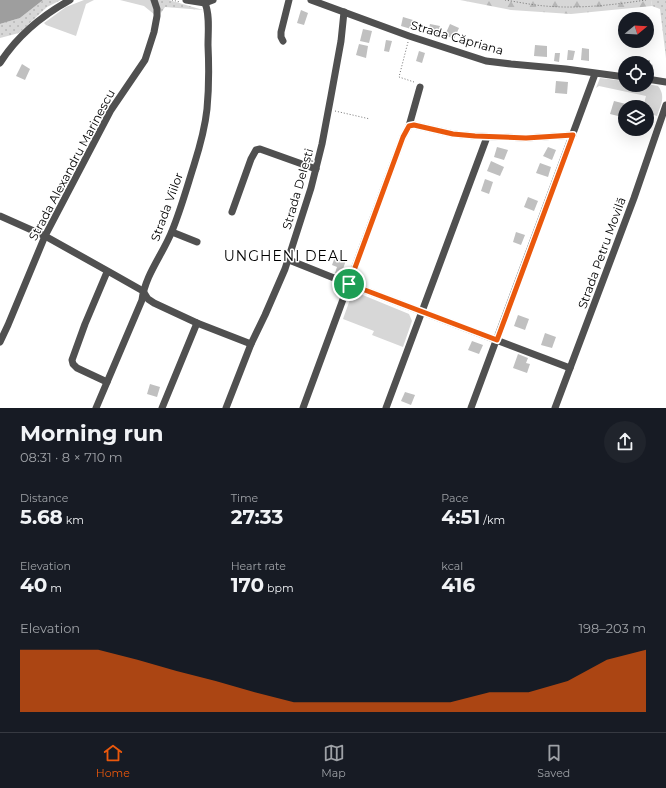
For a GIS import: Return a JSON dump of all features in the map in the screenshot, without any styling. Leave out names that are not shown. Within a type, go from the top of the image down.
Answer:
[{"type":"street","points":[[0,63],[3,50],[47,14],[70,0]]},
{"type":"street","name":"Strada Alexandru Marinescu","points":[[0,342],[45,236],[111,110],[143,63],[150,46],[156,20],[157,9],[154,0]]},
{"type":"street","points":[[186,0],[205,2],[213,0]]},
{"type":"street","points":[[283,41],[281,32],[289,0]]},
{"type":"street","name":"Strada Căpriana","points":[[311,0],[409,36],[486,61],[566,69],[618,76]]},
{"type":"street","name":"Strada Viilor","points":[[96,408],[142,300],[142,292],[172,232],[185,196],[201,140],[207,109],[208,26],[205,2]]},
{"type":"street","name":"Strada Delești","points":[[226,408],[251,344],[274,297],[288,260],[316,169],[329,109],[341,41],[344,12]]},
{"type":"street","points":[[471,408],[595,74]]},
{"type":"street","points":[[654,80],[666,82]]},
{"type":"street","points":[[303,408],[386,180],[403,137],[409,126],[420,87]]},
{"type":"street","name":"Strada Petru Movilă","points":[[555,408],[631,206],[666,105]]},
{"type":"street","points":[[409,126],[414,125],[453,134],[487,137],[532,138],[573,135]]},
{"type":"street","points":[[386,408],[487,137]]},
{"type":"street","points":[[232,212],[251,159],[256,150],[260,149],[316,169]]},
{"type":"street","points":[[0,216],[45,236],[142,292],[154,303],[251,344]]},
{"type":"street","points":[[172,232],[197,242]]},
{"type":"street","points":[[288,260],[570,368]]},
{"type":"street","points":[[106,382],[78,368],[73,364],[72,360],[85,324],[107,272]]},
{"type":"street","points":[[162,408],[197,322]]},
{"type":"path","points":[[505,0],[543,6],[573,8],[605,6],[646,0]]},
{"type":"path","points":[[409,36],[399,76],[418,84],[420,87]]},
{"type":"path","points":[[329,109],[370,119]]},
{"type":"green space","points":[[43,0],[61,0],[47,7],[19,33],[0,38],[0,24],[20,18]]},
{"type":"green space","points":[[84,0],[94,0],[86,4],[76,36],[44,23],[66,7]]},
{"type":"green space","points":[[120,0],[151,0],[155,9],[155,15],[144,6]]},
{"type":"green space","points":[[156,0],[169,0],[203,10],[165,7],[161,13]]},
{"type":"green space","points":[[460,0],[651,0],[652,6],[571,14],[511,10]]},
{"type":"green space","points":[[651,0],[666,0],[666,58],[660,9],[652,6]]},
{"type":"green space","points":[[600,78],[618,80],[618,90],[599,86],[596,88]]},
{"type":"green space","points":[[654,85],[658,86],[662,93],[662,97],[657,116],[654,115],[654,100],[645,100],[646,96],[627,92],[654,92]]},
{"type":"green space","points":[[353,291],[409,314],[412,321],[403,347],[372,335],[374,331],[343,319]]},
{"type":"shaded area","points":[[0,0],[43,0],[20,18],[0,24]]},
{"type":"building","points":[[301,10],[308,13],[304,25],[297,23]]},
{"type":"building","points":[[403,17],[413,20],[411,29],[401,26]]},
{"type":"building","points":[[430,24],[440,26],[437,36],[428,33]]},
{"type":"building","points":[[450,24],[459,28],[454,39],[445,35]]},
{"type":"building","points":[[363,29],[372,31],[369,43],[360,41]]},
{"type":"building","points":[[386,40],[392,41],[389,52],[384,51]]},
{"type":"building","points":[[359,44],[368,46],[366,58],[356,55]]},
{"type":"building","points":[[535,45],[547,46],[547,57],[534,56]]},
{"type":"building","points":[[582,48],[589,49],[589,61],[581,60]]},
{"type":"building","points":[[568,50],[575,51],[573,60],[567,60]]},
{"type":"building","points":[[419,51],[425,53],[422,63],[416,61]]},
{"type":"building","points":[[555,53],[560,53],[559,62],[554,61]]},
{"type":"building","points":[[22,64],[30,69],[25,80],[16,76]]},
{"type":"building","points":[[556,81],[568,82],[567,94],[555,93]]},
{"type":"building","points":[[614,101],[618,102],[618,116],[610,114]]},
{"type":"building","points":[[497,147],[508,150],[504,160],[494,157]]},
{"type":"building","points":[[548,147],[556,150],[552,160],[543,156]]},
{"type":"building","points":[[491,161],[504,167],[500,176],[487,171]]},
{"type":"building","points":[[540,163],[551,167],[548,177],[536,173]]},
{"type":"building","points":[[485,179],[493,182],[489,194],[481,191]]},
{"type":"building","points":[[528,197],[538,201],[534,211],[524,207]]},
{"type":"building","points":[[516,232],[525,235],[521,245],[513,242]]},
{"type":"building","points":[[335,257],[346,260],[343,269],[347,271],[345,276],[335,273],[337,267],[332,265]]},
{"type":"building","points":[[518,315],[529,319],[525,330],[514,326]]},
{"type":"building","points":[[545,333],[556,337],[552,348],[541,345]]},
{"type":"building","points":[[472,341],[483,345],[479,354],[468,350]]},
{"type":"building","points":[[518,354],[528,358],[526,363],[530,364],[527,373],[513,368]]},
{"type":"building","points":[[150,384],[160,387],[157,397],[147,394]]},
{"type":"building","points":[[405,392],[415,395],[411,405],[401,401]]},
{"type":"district","name":"UNGHENI DEAL","points":[[286,256]]},
{"type":"route","points":[[414,125],[453,134],[475,136],[538,138],[573,135],[497,340],[349,284],[386,180],[403,137],[409,126],[414,125]]}]
